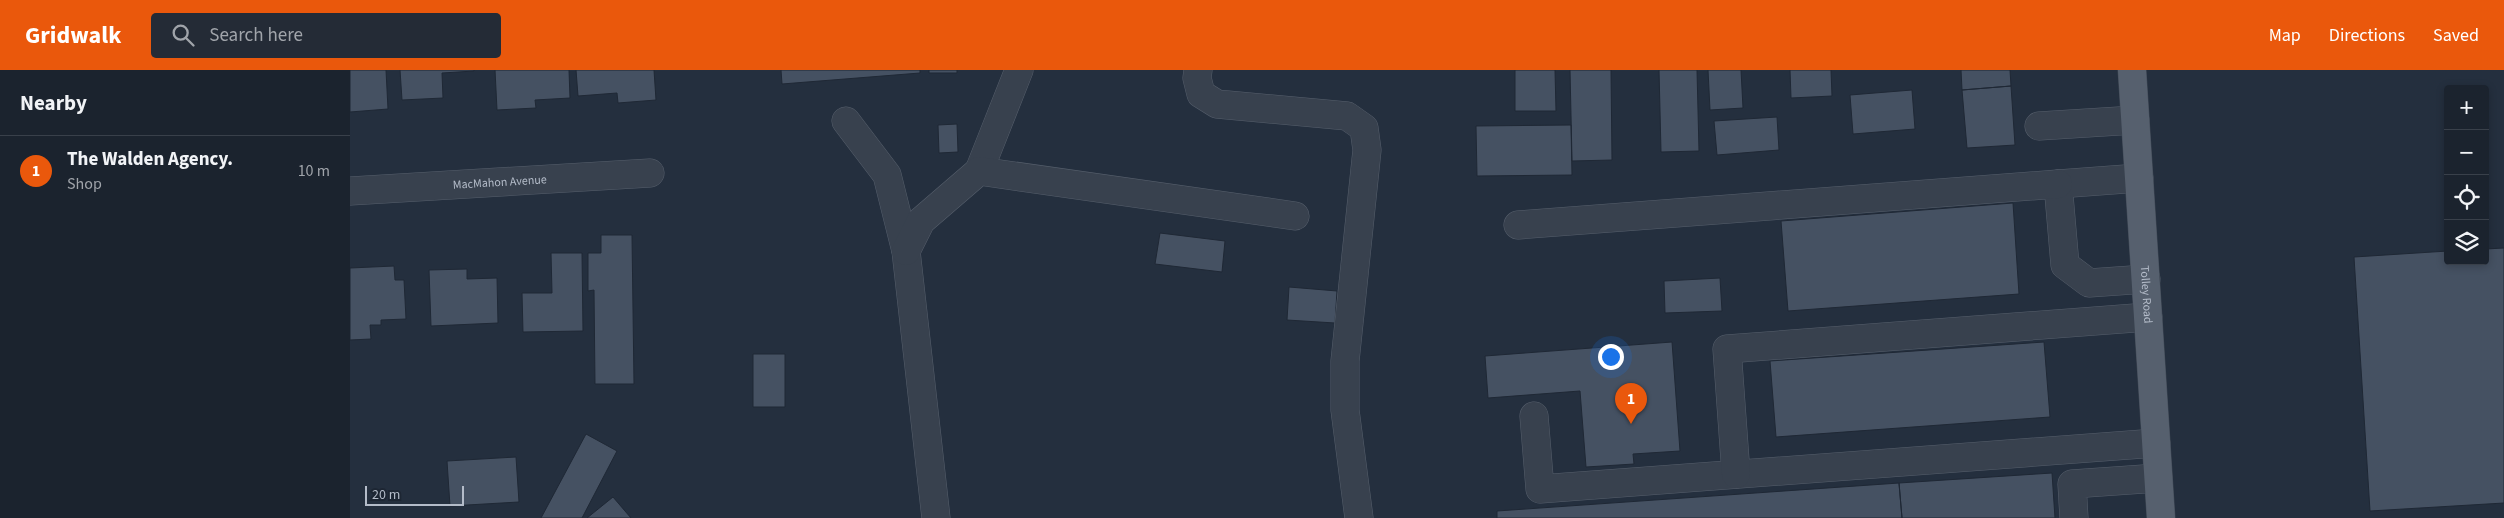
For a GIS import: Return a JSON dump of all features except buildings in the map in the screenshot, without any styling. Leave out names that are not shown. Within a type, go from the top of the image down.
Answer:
[{"type":"main road","name":"Tolley Road","points":[[2132,70],[2161,518]]},
{"type":"street","points":[[906,251],[921,221],[979,171],[1019,70]]},
{"type":"street","points":[[1198,70],[1197,78],[1202,94],[1217,104],[1347,116],[1364,128],[1367,150],[1345,361],[1345,410],[1359,518]]},
{"type":"street","points":[[2039,126],[2135,120]]},
{"type":"street","points":[[846,122],[887,174],[906,251],[936,518]]},
{"type":"street","points":[[979,171],[1295,216]]},
{"type":"street","name":"MacMahon Avenue","points":[[350,191],[650,174]]},
{"type":"street","points":[[1518,225],[2139,178]]},
{"type":"street","points":[[2058,184],[2065,265],[2089,283],[2146,279]]},
{"type":"street","points":[[1736,474],[1726,348],[2148,317]]},
{"type":"street","points":[[1534,416],[1540,489],[2156,443]]},
{"type":"street","points":[[2074,518],[2072,484],[2158,478]]},
{"type":"place","name":"The Walden Agency.","points":[[1631,424]]}]
